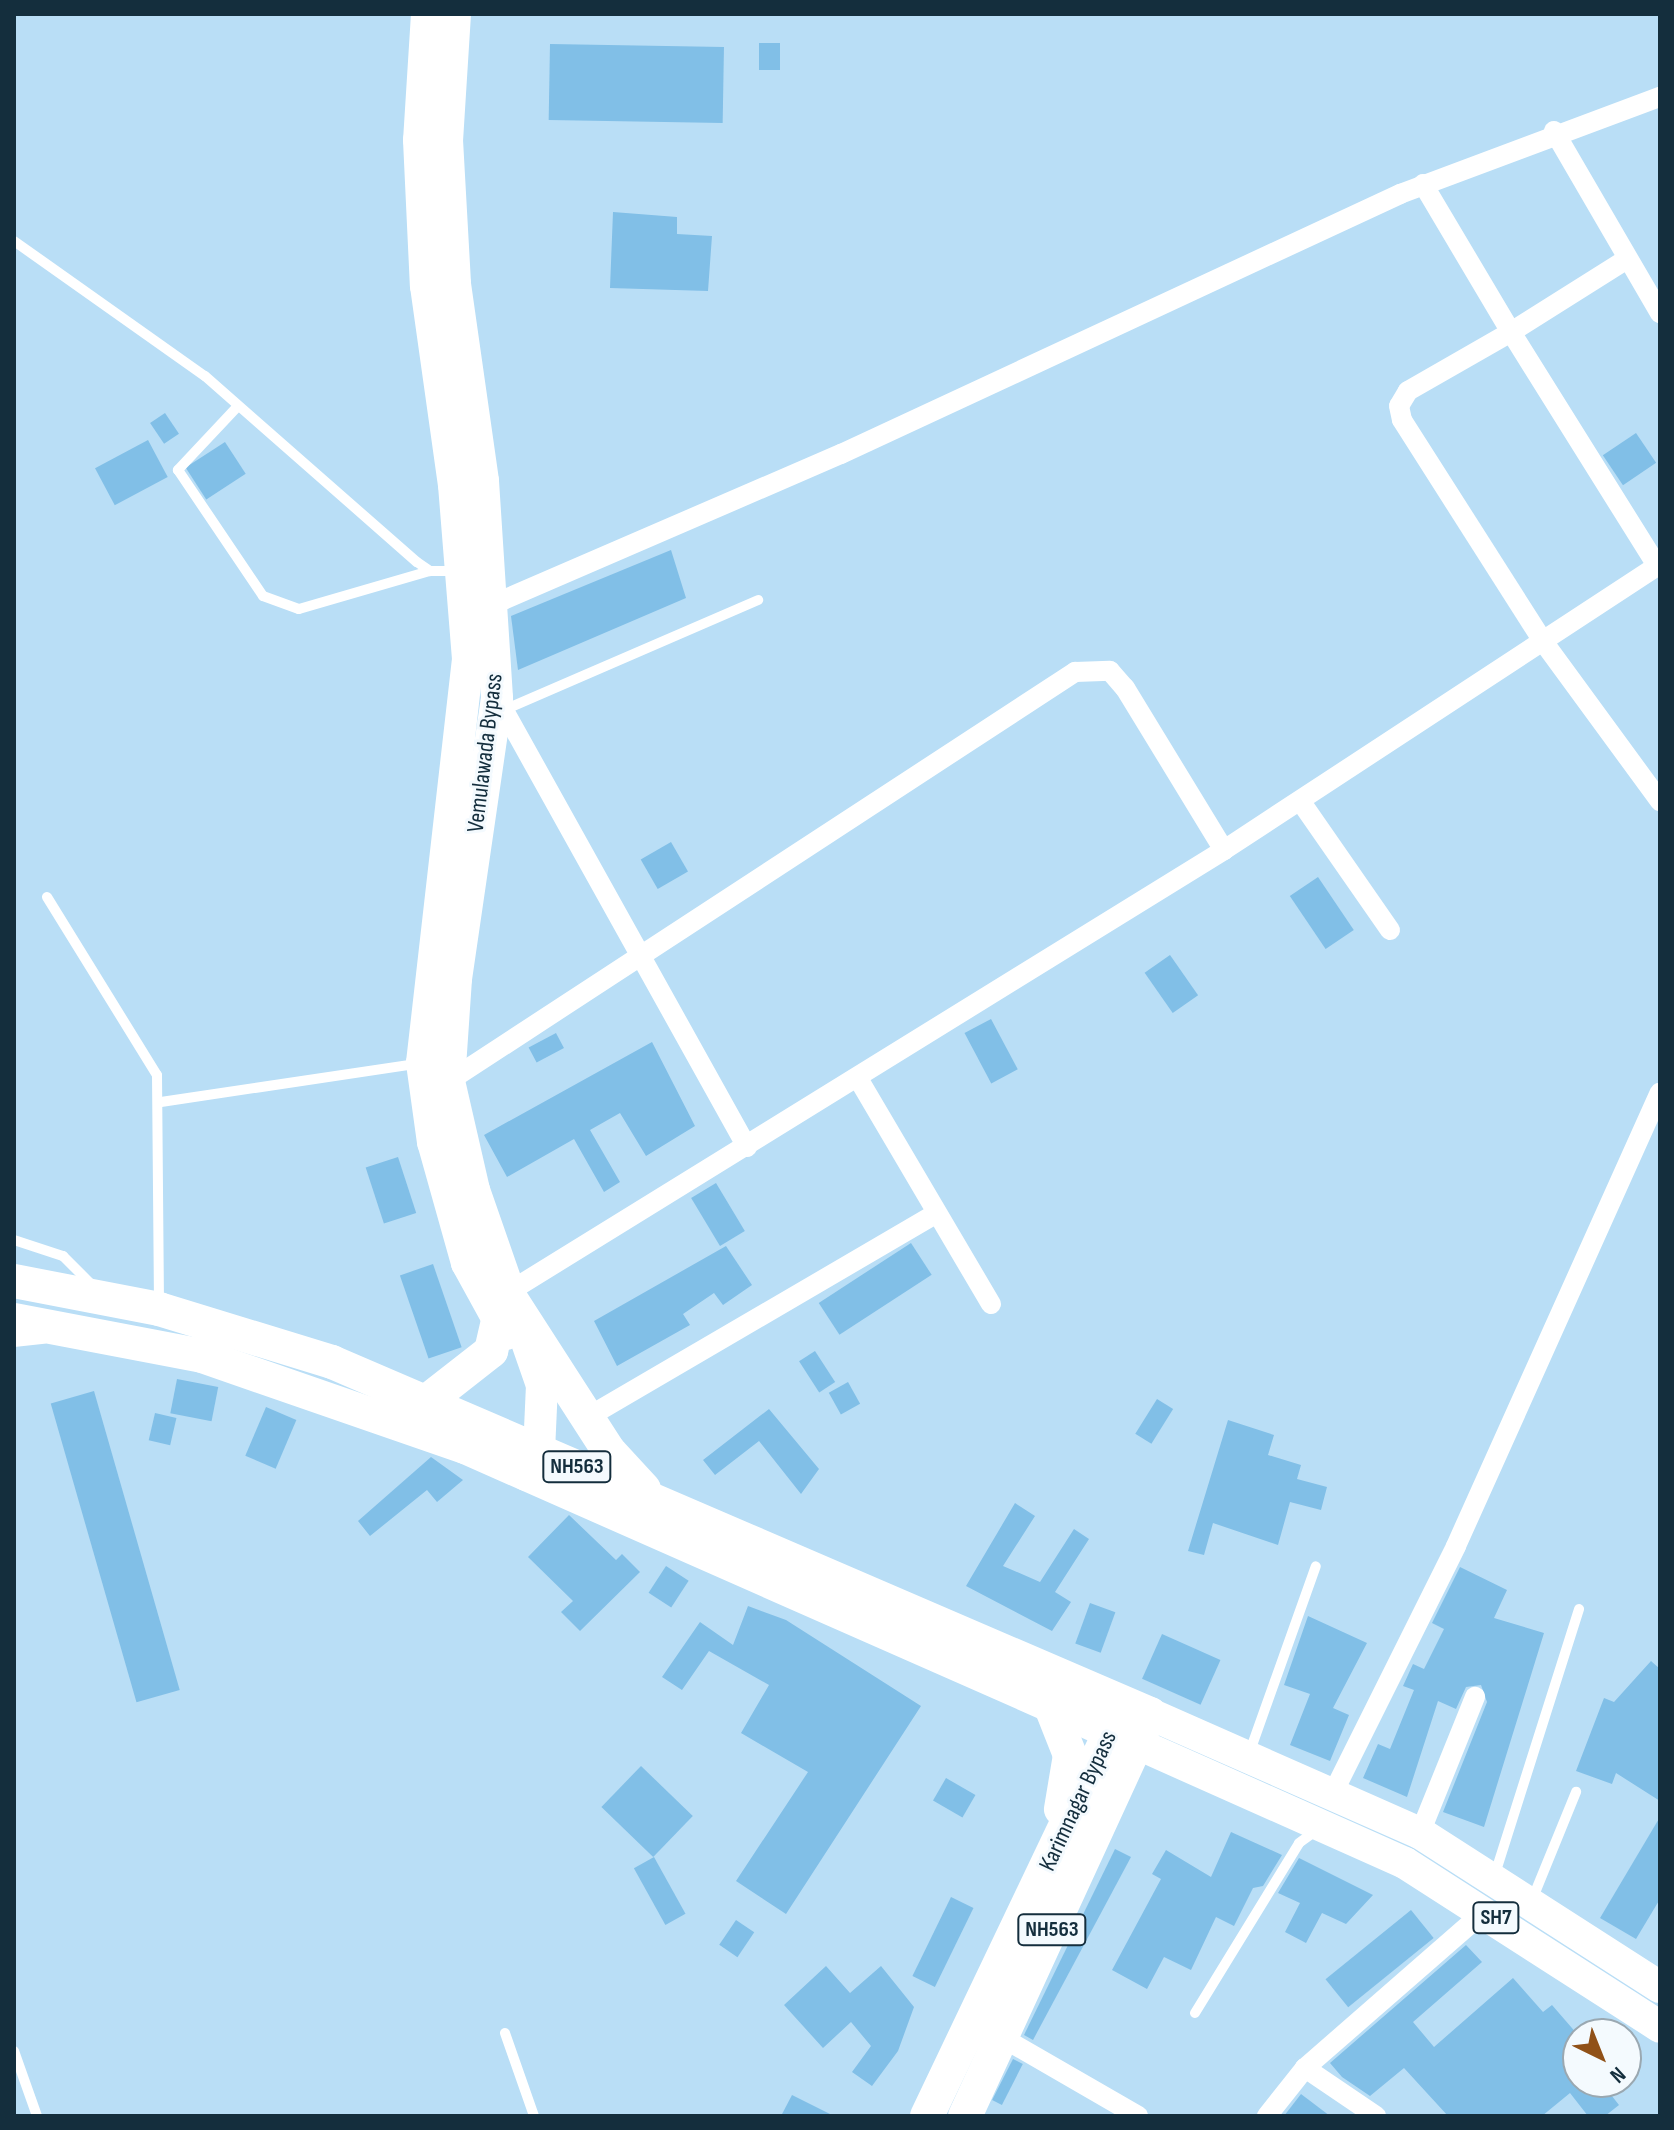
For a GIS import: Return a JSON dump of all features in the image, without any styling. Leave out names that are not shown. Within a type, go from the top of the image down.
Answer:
[{"type":"highway","name":"NH563","points":[[14,1281],[159,1309],[332,1362],[426,1402],[522,1459],[1049,1702],[1131,1723]]},
{"type":"highway","points":[[426,1402],[491,1351],[502,1307]]},
{"type":"highway","points":[[502,1307],[652,1498]]},
{"type":"highway","name":"NH563","points":[[14,1320],[97,1333],[319,1392],[652,1498],[1131,1723]]},
{"type":"highway","points":[[1046,1868],[1070,1755],[1049,1702]]},
{"type":"highway","name":"Karimnagar Bypass","points":[[927,2116],[1046,1868],[1131,1723]]},
{"type":"highway","name":"Karimnagar Bypass","points":[[965,2116],[1003,2038],[1131,1723]]},
{"type":"main road","name":"Vemulawada Bypass","points":[[427,14],[419,140],[426,286],[462,571],[463,721],[422,1063],[433,1142],[467,1263],[502,1307]]},
{"type":"main road","name":"Vemulawada Bypass","points":[[455,14],[447,140],[455,284],[494,604],[500,704],[456,979],[449,1081],[502,1307],[527,1385],[522,1459]]},
{"type":"main road","name":"SH7","points":[[1131,1723],[1248,1757],[1420,1833],[1532,1902],[1660,1987]]},
{"type":"main road","name":"SH7","points":[[1131,1723],[1485,1911],[1660,2027]]},
{"type":"street","points":[[494,604],[841,454],[1423,184],[1554,131],[1660,97]]},
{"type":"street","points":[[1554,131],[1660,313]]},
{"type":"street","points":[[502,1307],[747,1147],[1301,802],[1659,565],[1511,332],[1423,184]]},
{"type":"street","points":[[1627,259],[1511,332],[1408,391],[1399,406],[1542,640],[1660,801]]},
{"type":"street","points":[[449,1081],[639,961],[1075,672],[1096,667],[1125,688],[1224,850]]},
{"type":"street","points":[[500,704],[639,961],[747,1147]]},
{"type":"street","points":[[1301,802],[1390,930]]},
{"type":"street","points":[[859,1080],[991,1304]]},
{"type":"street","points":[[1332,1795],[1456,1546],[1660,1093]]},
{"type":"street","points":[[588,1417],[937,1213]]},
{"type":"street","points":[[1420,1833],[1475,1697]]},
{"type":"street","points":[[1267,2116],[1305,2068],[1485,1911]]},
{"type":"street","points":[[1003,2038],[1138,2116]]},
{"type":"street","points":[[1305,2068],[1376,2116]]},
{"type":"lane","points":[[14,241],[238,406],[430,571]]},
{"type":"lane","points":[[238,406],[178,470],[263,596],[299,609],[430,571],[462,571]]},
{"type":"lane","points":[[500,704],[758,600]]},
{"type":"lane","points":[[47,897],[150,1055],[161,1102],[159,1309]]},
{"type":"lane","points":[[161,1102],[422,1063]]},
{"type":"lane","points":[[14,1240],[63,1256],[106,1299]]},
{"type":"lane","points":[[14,1342],[97,1333]]},
{"type":"lane","points":[[1248,1757],[1316,1566]]},
{"type":"lane","points":[[1494,1878],[1579,1609]]},
{"type":"lane","points":[[1532,1902],[1576,1792]]},
{"type":"lane","points":[[1195,2013],[1299,1843],[1323,1826]]},
{"type":"lane","points":[[505,2033],[534,2116]]},
{"type":"lane","points":[[14,2051],[19,2080],[37,2116]]},
{"type":"building","points":[[759,43],[780,43],[780,70],[759,70]]},
{"type":"building","points":[[550,44],[724,47],[723,123],[549,120]]},
{"type":"building","points":[[613,212],[677,217],[677,234],[712,236],[708,291],[610,288]]},
{"type":"building","points":[[165,413],[179,434],[164,444],[150,423]]},
{"type":"building","points":[[1636,433],[1656,463],[1623,485],[1603,455]]},
{"type":"building","points":[[148,440],[168,477],[115,505],[95,468]]},
{"type":"building","points":[[225,442],[246,474],[206,499],[186,468]]},
{"type":"building","points":[[671,550],[686,598],[518,670],[511,616]]},
{"type":"building","points":[[671,842],[688,871],[658,889],[641,860]]},
{"type":"building","points":[[1318,877],[1354,930],[1326,949],[1290,896]]},
{"type":"building","points":[[1170,955],[1198,995],[1173,1013],[1145,973]]},
{"type":"building","points":[[991,1019],[1018,1069],[991,1083],[965,1033]]},
{"type":"building","points":[[556,1033],[564,1048],[537,1063],[529,1048]]},
{"type":"building","points":[[652,1042],[695,1126],[646,1156],[620,1113],[590,1130],[620,1182],[604,1192],[574,1139],[507,1177],[484,1135]]},
{"type":"building","points":[[398,1157],[416,1213],[384,1224],[366,1168]]},
{"type":"building","points":[[716,1183],[745,1231],[720,1246],[691,1198]]},
{"type":"building","points":[[911,1243],[932,1275],[839,1335],[819,1303]]},
{"type":"building","points":[[726,1246],[752,1285],[723,1305],[714,1293],[683,1314],[690,1325],[617,1366],[594,1321]]},
{"type":"building","points":[[433,1264],[462,1347],[429,1359],[400,1275]]},
{"type":"building","points":[[815,1351],[835,1382],[819,1392],[799,1361]]},
{"type":"building","points":[[177,1379],[218,1387],[212,1421],[170,1413]]},
{"type":"building","points":[[848,1382],[860,1404],[841,1415],[829,1393]]},
{"type":"building","points":[[94,1391],[180,1690],[136,1702],[51,1403]]},
{"type":"building","points":[[1157,1399],[1173,1409],[1151,1444],[1135,1434]]},
{"type":"building","points":[[266,1407],[296,1420],[276,1469],[245,1456]]},
{"type":"building","points":[[769,1409],[819,1469],[801,1494],[759,1441],[715,1475],[703,1460]]},
{"type":"building","points":[[155,1413],[176,1418],[170,1445],[149,1440]]},
{"type":"building","points":[[1228,1420],[1274,1435],[1268,1455],[1301,1465],[1297,1479],[1327,1487],[1321,1510],[1290,1502],[1278,1545],[1213,1523],[1204,1555],[1188,1551]]},
{"type":"building","points":[[431,1457],[463,1480],[437,1502],[427,1490],[370,1536],[358,1521]]},
{"type":"building","points":[[1015,1503],[1035,1516],[1003,1566],[1040,1582],[1074,1529],[1089,1539],[1055,1592],[1071,1602],[1052,1631],[966,1586]]},
{"type":"building","points":[[569,1515],[616,1560],[622,1554],[640,1572],[580,1631],[561,1612],[573,1601],[528,1557]]},
{"type":"building","points":[[666,1566],[689,1581],[671,1608],[649,1593]]},
{"type":"building","points":[[1460,1567],[1507,1590],[1494,1618],[1544,1633],[1484,1827],[1443,1812],[1487,1702],[1481,1685],[1466,1687],[1456,1709],[1438,1701],[1407,1797],[1363,1778],[1378,1744],[1390,1749],[1414,1690],[1403,1686],[1413,1664],[1424,1669],[1444,1629],[1432,1623]]},
{"type":"building","points":[[1090,1603],[1115,1612],[1101,1653],[1075,1643]]},
{"type":"building","points":[[748,1606],[786,1620],[921,1706],[786,1914],[736,1881],[808,1772],[741,1733],[769,1685],[709,1651],[682,1690],[662,1677],[700,1622],[733,1645]]},
{"type":"building","points":[[1308,1616],[1367,1643],[1333,1708],[1349,1715],[1330,1761],[1290,1745],[1310,1694],[1284,1685]]},
{"type":"building","points":[[1162,1634],[1220,1660],[1201,1705],[1142,1679]]},
{"type":"building","points":[[1651,1661],[1660,1669],[1660,1801],[1616,1773],[1612,1784],[1576,1771],[1604,1698],[1614,1702]]},
{"type":"building","points":[[641,1766],[693,1816],[653,1857],[601,1807]]},
{"type":"building","points":[[946,1778],[975,1795],[962,1818],[933,1801]]},
{"type":"building","points":[[1660,1817],[1660,1899],[1636,1939],[1600,1918]]},
{"type":"building","points":[[1231,1832],[1282,1855],[1263,1886],[1253,1888],[1234,1926],[1216,1917],[1191,1970],[1164,1957],[1147,1989],[1112,1970],[1161,1879],[1152,1874],[1166,1850],[1211,1877]]},
{"type":"building","points":[[1115,1849],[1131,1857],[1033,2040],[1024,2035]]},
{"type":"building","points":[[654,1857],[686,1914],[665,1925],[634,1868]]},
{"type":"building","points":[[1299,1858],[1373,1895],[1346,1924],[1322,1913],[1306,1943],[1285,1932],[1300,1903],[1278,1893]]},
{"type":"building","points":[[951,1897],[973,1908],[935,1987],[912,1976]]},
{"type":"building","points":[[1411,1910],[1434,1938],[1348,2007],[1326,1979]]},
{"type":"building","points":[[736,1920],[754,1932],[737,1957],[719,1945]]},
{"type":"building","points":[[1466,1945],[1482,1962],[1413,2022],[1434,2047],[1513,1978],[1543,2012],[1552,2005],[1563,2018],[1564,2098],[1542,2116],[1448,2116],[1404,2068],[1370,2096],[1342,2077],[1330,2063]]},
{"type":"building","points":[[826,1966],[850,1993],[881,1966],[914,2007],[898,2051],[872,2086],[852,2072],[871,2046],[851,2022],[823,2048],[784,2005]]},
{"type":"building","points":[[1013,2059],[1023,2064],[1002,2105],[992,2100]]},
{"type":"building","points":[[1301,2094],[1330,2116],[1284,2116]]},
{"type":"building","points":[[792,2095],[834,2116],[781,2116]]},
{"type":"building","points":[[1574,2098],[1614,2098],[1619,2105],[1605,2116],[1588,2116]]}]
